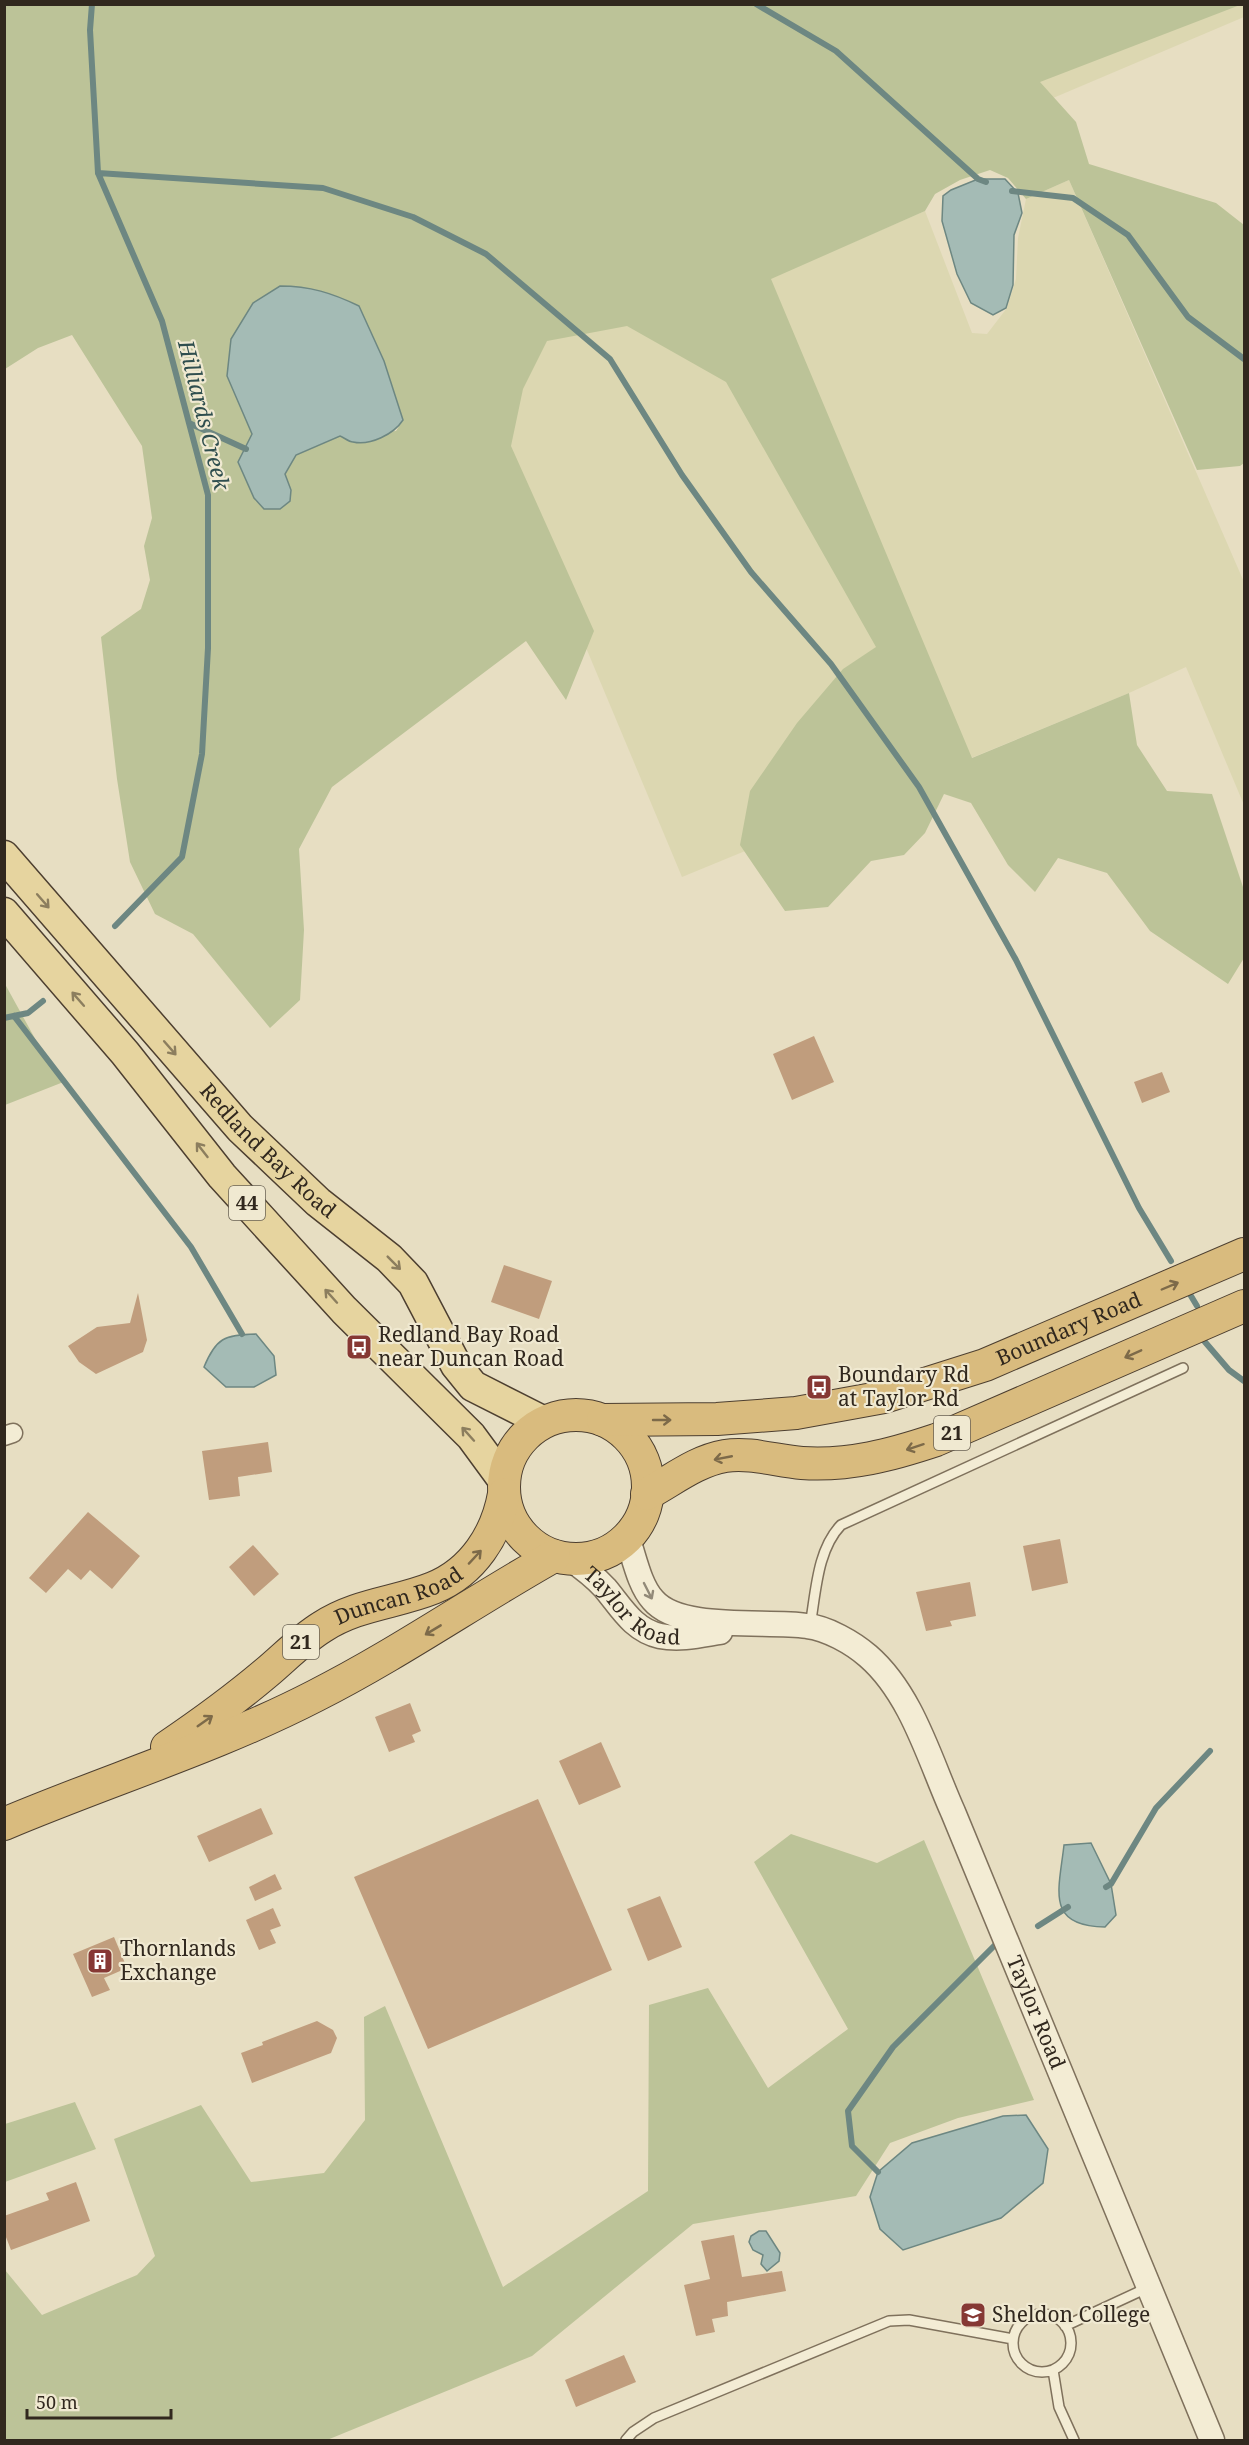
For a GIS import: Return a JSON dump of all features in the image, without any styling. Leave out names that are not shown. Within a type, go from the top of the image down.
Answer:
[{"type":"highway","name":"Boundary Road","points":[[603,1420],[717,1419],[773,1415],[884,1397],[985,1365],[1245,1254]]},
{"type":"highway","name":"21","points":[[647,1494],[689,1468],[725,1456],[830,1464],[896,1454],[936,1440],[1245,1306]]},
{"type":"highway","name":"21","points":[[504,1487],[508,1462],[516,1446],[529,1432],[544,1422],[564,1416],[584,1415],[603,1420],[619,1429],[637,1450],[647,1475],[647,1494],[637,1524],[627,1537],[610,1550],[590,1557],[561,1557]]},
{"type":"highway","points":[[504,1487],[509,1514],[519,1532],[535,1546],[561,1557]]},
{"type":"highway","name":"Duncan Road","points":[[4,1824],[157,1755],[217,1713],[320,1628],[341,1615],[433,1588],[446,1581],[466,1566],[484,1547],[500,1517],[504,1487]]},
{"type":"highway","name":"Duncan Road","points":[[81,1791],[217,1741],[314,1697],[402,1649],[500,1585],[561,1557]]},
{"type":"main road","name":"Redland Bay Road","points":[[4,856],[240,1128],[318,1202],[389,1258],[413,1283],[428,1306],[456,1365],[473,1386],[544,1422]]},
{"type":"main road","name":"Redland Bay Road","points":[[4,913],[125,1053],[222,1176],[344,1310],[471,1436],[504,1487]]},
{"type":"street","name":"Taylor Road","points":[[627,1537],[652,1600],[670,1614],[694,1621],[810,1626],[845,1641],[868,1656],[889,1679],[910,1714],[1212,2440]]},
{"type":"street","name":"Taylor Road","points":[[561,1557],[590,1573],[628,1617],[642,1628],[659,1635],[682,1637],[743,1628],[810,1626]]},
{"type":"lane","points":[[810,1626],[824,1554],[830,1537],[842,1526],[1083,1412],[1183,1368]]},
{"type":"lane","points":[[1065,2326],[1149,2287]]},
{"type":"lane","points":[[1035,2315],[1052,2316],[1065,2326],[1071,2348],[1065,2361],[1053,2370],[1037,2372],[1023,2366],[1014,2354],[1013,2339],[1020,2324],[1035,2315]]},
{"type":"lane","points":[[626,2440],[633,2432],[654,2418],[889,2321],[909,2320],[1013,2339]]},
{"type":"lane","points":[[1053,2370],[1059,2407],[1074,2440]]},
{"type":"shaded area","points":[[317,5],[1244,5],[1244,17],[749,227],[771,278],[925,211],[972,333],[987,334],[1007,308],[1016,279],[1018,238],[1026,199],[1069,180],[1244,582],[1244,805],[1186,667],[1129,693],[682,877]]},
{"type":"green space","points":[[5,5],[1240,5],[1040,82],[1076,122],[1089,164],[1216,203],[1244,225],[1244,463],[1240,466],[1197,470],[1069,180],[1026,199],[1008,178],[990,170],[960,180],[935,194],[925,211],[771,279],[972,758],[1129,693],[1137,745],[1167,791],[1212,794],[1244,890],[1244,958],[1228,984],[1150,931],[1107,873],[1058,858],[1035,892],[1008,865],[971,803],[944,794],[925,833],[904,855],[871,861],[828,907],[785,911],[740,845],[750,791],[797,723],[843,669],[876,647],[726,382],[627,326],[547,341],[523,389],[511,446],[594,631],[566,700],[526,641],[332,787],[299,849],[304,930],[300,1000],[270,1028],[193,934],[155,914],[130,862],[117,779],[101,637],[141,609],[150,580],[144,546],[152,518],[142,446],[72,335],[38,348],[5,369]],"holes":[[[384,361],[403,420],[396,431],[340,436],[296,455],[285,474],[291,490],[290,501],[279,509],[264,509],[254,498],[238,462],[252,434],[227,376]]]},
{"type":"green space","points":[[5,984],[38,1044],[66,1081],[5,1105]]},
{"type":"green space","points":[[791,1834],[877,1863],[924,1840],[1034,2100],[958,2118],[890,2143],[856,2196],[693,2224],[532,2356],[327,2440],[5,2440],[5,2270],[42,2315],[137,2275],[155,2256],[114,2139],[201,2105],[251,2182],[324,2173],[365,2120],[364,2017],[385,2006],[503,2287],[648,2191],[649,2005],[708,1988],[768,2088],[848,2029],[754,1862]]},
{"type":"green space","points":[[75,2102],[96,2149],[5,2182],[5,2124]]},
{"type":"water","points":[[978,179],[1005,179],[1018,193],[1022,213],[1014,235],[1013,285],[1006,308],[993,315],[971,303],[957,274],[942,221],[943,196],[951,190]]},
{"type":"water","points":[[280,286],[321,291],[359,306],[384,361],[403,420],[394,430],[381,438],[360,443],[340,436],[296,455],[285,474],[291,490],[290,501],[280,509],[264,509],[254,498],[238,462],[252,434],[227,376],[231,339],[253,303]]},
{"type":"water","points":[[256,1334],[274,1356],[276,1375],[254,1387],[226,1387],[204,1367],[208,1357],[222,1340]]},
{"type":"water","points":[[1091,1843],[1111,1884],[1116,1915],[1105,1927],[1086,1925],[1073,1920],[1064,1912],[1060,1903],[1059,1890],[1064,1845]]},
{"type":"water","points":[[1026,2115],[1048,2149],[1043,2183],[1001,2218],[903,2250],[880,2229],[870,2197],[878,2172],[912,2143],[1003,2116]]},
{"type":"water","points":[[759,2231],[766,2231],[780,2253],[779,2261],[767,2271],[761,2264],[763,2255],[753,2250],[749,2242],[751,2236]]},
{"type":"building","points":[[814,1036],[834,1082],[792,1100],[773,1054]]},
{"type":"building","points":[[1162,1072],[1170,1092],[1142,1103],[1134,1082]]},
{"type":"building","points":[[504,1265],[552,1281],[539,1319],[491,1302]]},
{"type":"building","points":[[138,1293],[147,1340],[143,1352],[96,1374],[79,1362],[68,1346],[97,1327],[130,1323]]},
{"type":"building","points":[[268,1442],[272,1472],[238,1477],[240,1496],[209,1500],[202,1451]]},
{"type":"building","points":[[88,1512],[140,1556],[112,1589],[90,1570],[81,1580],[68,1569],[46,1593],[29,1578]]},
{"type":"building","points":[[1060,1539],[1068,1583],[1032,1591],[1023,1546]]},
{"type":"building","points":[[253,1545],[279,1574],[254,1596],[229,1567]]},
{"type":"building","points":[[970,1582],[976,1616],[950,1621],[952,1626],[926,1631],[916,1592]]},
{"type":"building","points":[[410,1703],[421,1731],[412,1735],[415,1742],[389,1752],[375,1717]]},
{"type":"building","points":[[601,1742],[621,1787],[579,1805],[559,1761]]},
{"type":"building","points":[[538,1799],[612,1970],[428,2049],[354,1877]]},
{"type":"building","points":[[261,1808],[273,1834],[209,1862],[197,1836]]},
{"type":"building","points":[[275,1874],[282,1889],[255,1901],[249,1887]]},
{"type":"building","points":[[660,1896],[682,1947],[648,1961],[627,1909]]},
{"type":"building","points":[[273,1908],[281,1926],[270,1930],[276,1943],[259,1950],[246,1920]]},
{"type":"building","name":"Thornlands Exchange","points":[[114,1937],[127,1968],[104,1978],[110,1990],[92,1997],[73,1954]]},
{"type":"building","points":[[317,2021],[333,2030],[337,2038],[331,2053],[252,2083],[241,2053],[263,2045],[262,2042]]},
{"type":"building","points":[[76,2182],[90,2221],[11,2250],[4,2232],[4,2216],[49,2200],[46,2193]]},
{"type":"building","points":[[734,2235],[742,2277],[782,2271],[786,2291],[727,2302],[728,2316],[712,2319],[715,2332],[696,2336],[684,2285],[710,2279],[701,2241]]},
{"type":"building","points":[[624,2355],[636,2382],[576,2407],[565,2380]]},
{"type":"waterway","name":"Hilliards Creek","points":[[92,4],[90,30],[98,173],[162,321],[208,495],[208,648],[202,754],[182,857],[115,926]]},
{"type":"waterway","points":[[756,4],[836,51],[978,179],[986,182]]},
{"type":"waterway","points":[[98,173],[323,188],[413,217],[486,254],[610,359],[682,475],[751,572],[831,664],[919,787],[1016,960],[1139,1208],[1171,1261]]},
{"type":"waterway","points":[[1012,191],[1073,198],[1128,235],[1188,317],[1244,359]]},
{"type":"waterway","points":[[189,423],[246,449]]},
{"type":"waterway","name":"Hilliards Creek","points":[[4,1018],[28,1013],[43,1001]]},
{"type":"waterway","points":[[14,1016],[191,1247],[242,1334]]},
{"type":"waterway","points":[[1188,1291],[1197,1306]]},
{"type":"waterway","points":[[1205,1342],[1229,1370],[1244,1381]]},
{"type":"waterway","points":[[1106,1887],[1111,1884],[1156,1808],[1210,1751]]},
{"type":"waterway","points":[[1038,1926],[1068,1907]]},
{"type":"waterway","points":[[878,2172],[852,2146],[848,2111],[893,2047],[996,1944]]},
{"type":"place","name":"Redland Bay Road near Duncan Road","points":[[359,1347]]},
{"type":"place","name":"Boundary Rd at Taylor Rd","points":[[819,1387]]},
{"type":"place","name":"Thornlands Exchange","points":[[100,1961]]},
{"type":"place","name":"Sheldon College","points":[[973,2315]]}]
